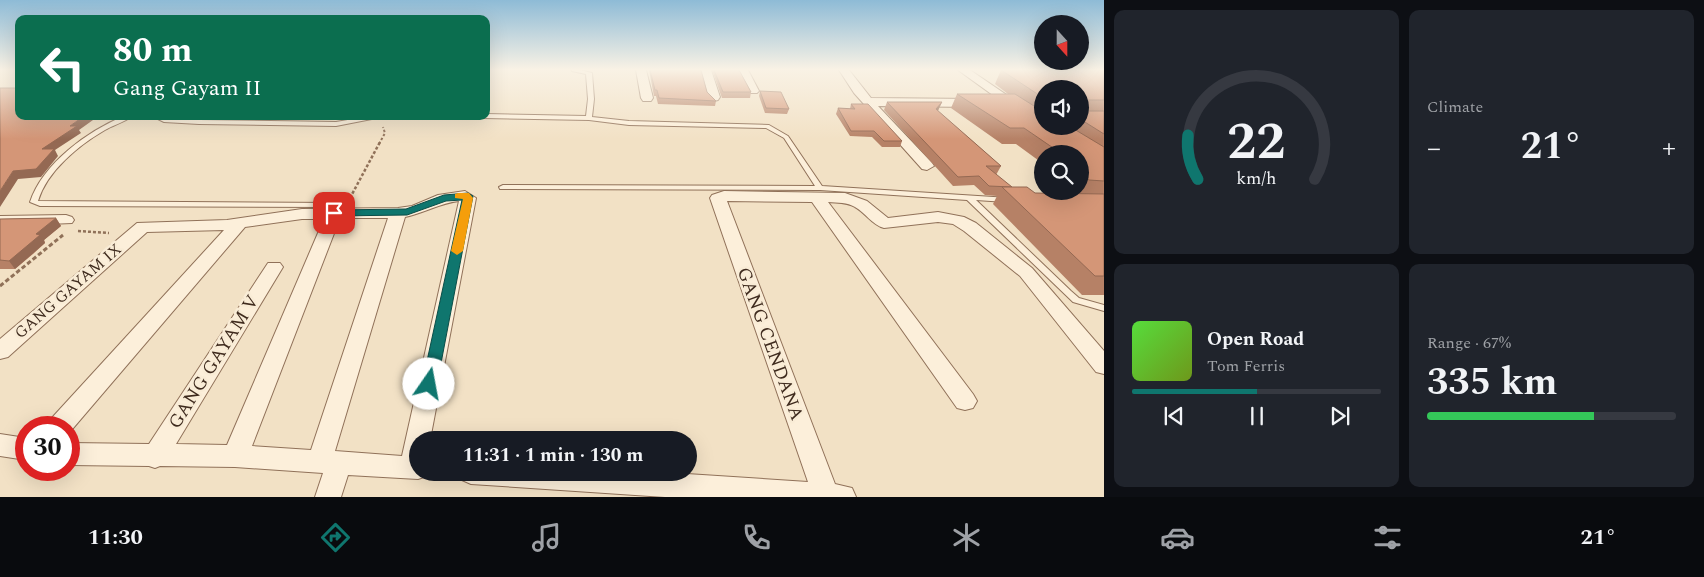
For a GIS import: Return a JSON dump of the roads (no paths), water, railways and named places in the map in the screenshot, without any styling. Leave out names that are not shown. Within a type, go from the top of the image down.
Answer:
[{"type":"street","points":[[646,93],[647,98]]},
{"type":"street","points":[[713,93],[714,98]]},
{"type":"street","points":[[862,93],[927,166]]},
{"type":"street","points":[[999,93],[1034,117]]},
{"type":"street","points":[[869,102],[1014,103]]},
{"type":"street","points":[[818,193],[850,199],[884,222],[943,217],[958,220],[970,227],[1026,272],[1104,366]]},
{"type":"street","points":[[818,193],[965,400]]},
{"type":"street","name":"GANG CENDANA","points":[[818,193],[724,196],[718,198],[717,202],[834,496]]},
{"type":"street","points":[[69,416],[240,223],[334,209],[398,213],[416,210],[444,198],[468,196],[422,431]]},
{"type":"street","points":[[235,456],[334,209]]},
{"type":"street","points":[[328,497],[329,463],[398,213]]},
{"type":"street","points":[[0,221],[69,224]]},
{"type":"street","name":"GANG GAYAM IX","points":[[0,351],[136,231],[151,226],[240,223]]},
{"type":"street","name":"GANG GAYAM V","points":[[155,457],[274,267]]},
{"type":"street","points":[[0,446],[15,448]]},
{"type":"street","points":[[80,454],[155,457],[235,456],[409,467]]},
{"type":"street","points":[[586,481],[834,496]]},
{"type":"lane","points":[[589,93],[589,118]]},
{"type":"lane","points":[[490,116],[589,118],[629,123],[767,126],[786,136],[818,193]]},
{"type":"lane","points":[[121,120],[101,129],[84,141],[55,168],[35,195],[34,202],[40,204],[334,209]]},
{"type":"lane","points":[[173,120],[249,124],[336,124],[355,120]]},
{"type":"lane","points":[[249,124],[252,120]]},
{"type":"lane","points":[[503,187],[818,193],[1018,200]]},
{"type":"lane","points":[[970,199],[1076,300],[1104,308]]}]
